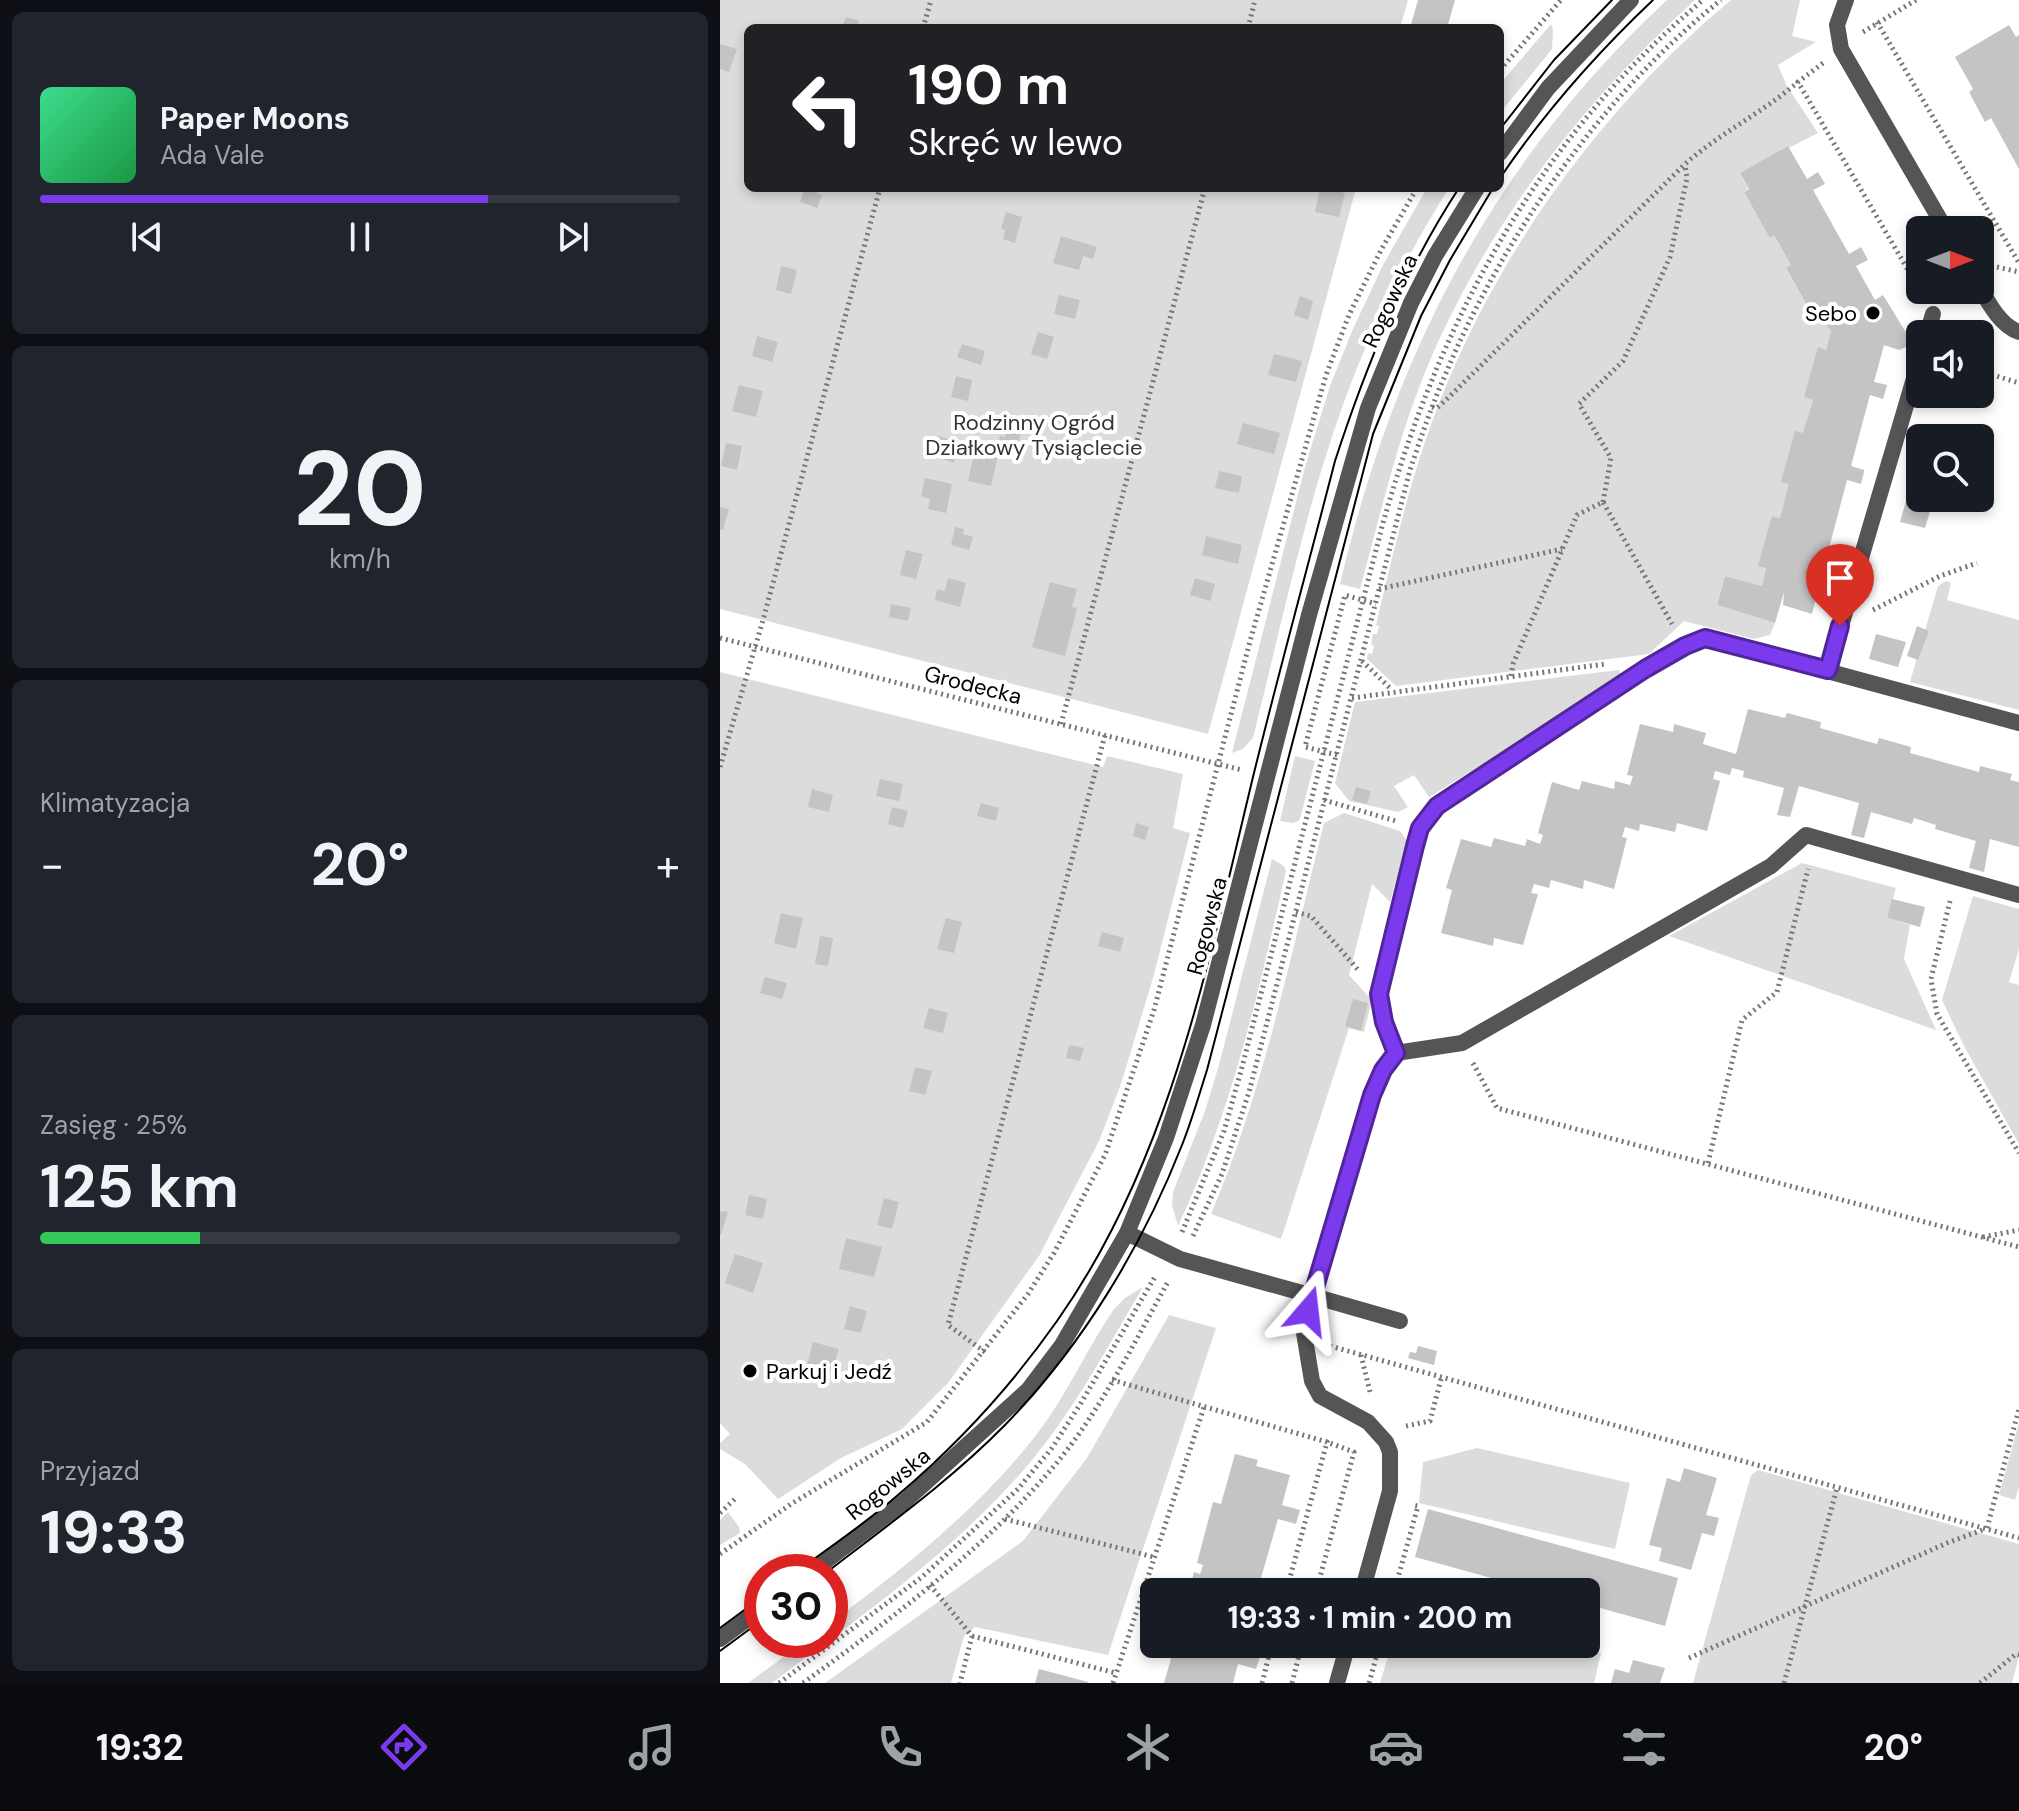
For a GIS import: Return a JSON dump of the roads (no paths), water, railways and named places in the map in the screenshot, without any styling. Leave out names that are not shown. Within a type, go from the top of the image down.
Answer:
[{"type":"street","points":[[1504,148],[1548,88],[1631,0]]},
{"type":"street","points":[[1846,0],[1837,25],[1841,49],[1938,216]]},
{"type":"street","name":"Rogowska","points":[[835,1554],[904,1502],[1028,1390],[1062,1345],[1127,1233],[1166,1138],[1203,1025],[1309,615],[1368,408],[1411,303],[1435,256],[1475,192]]},
{"type":"street","points":[[1989,304],[2013,331],[2019,332]]},
{"type":"street","points":[[1931,320],[1933,314]]},
{"type":"street","points":[[1828,670],[1906,405]]},
{"type":"street","points":[[1396,1053],[1384,1022],[1379,994],[1420,828],[1437,806],[1685,646],[1705,638],[2019,723]]},
{"type":"street","points":[[1366,1578],[1390,1491],[1390,1452],[1386,1442],[1368,1422],[1320,1396],[1312,1381],[1303,1327],[1372,1095],[1383,1070],[1396,1053],[1462,1043],[1771,866],[1806,835],[2019,895]]},
{"type":"street","points":[[1127,1233],[1180,1259],[1400,1321]]},
{"type":"street","points":[[720,1639],[744,1621]]},
{"type":"street","points":[[1337,1683],[1344,1658]]},
{"type":"tram line","points":[[1504,124],[1554,60],[1612,0]]},
{"type":"tram line","points":[[1504,172],[1572,85],[1653,0]]},
{"type":"tram line","points":[[821,1554],[898,1495],[942,1455],[1003,1391],[1057,1321],[1096,1259],[1129,1195],[1157,1128],[1201,989],[1335,461],[1388,320],[1421,253],[1456,192]]},
{"type":"tram line","points":[[848,1556],[963,1465],[1033,1394],[1060,1362],[1107,1294],[1129,1258],[1166,1183],[1207,1070],[1373,434],[1421,316],[1491,192]]},
{"type":"tram line","points":[[720,1628],[744,1610]]},
{"type":"tram line","points":[[720,1651],[744,1633]]},
{"type":"place","name":"Sebo","points":[[1873,313]]},
{"type":"place","name":"Parkuj i Jedź","points":[[750,1371]]},
{"type":"park label","name":"Rodzinny Ogród Działkowy Tysiąclecie","points":[[1034,434]]}]
